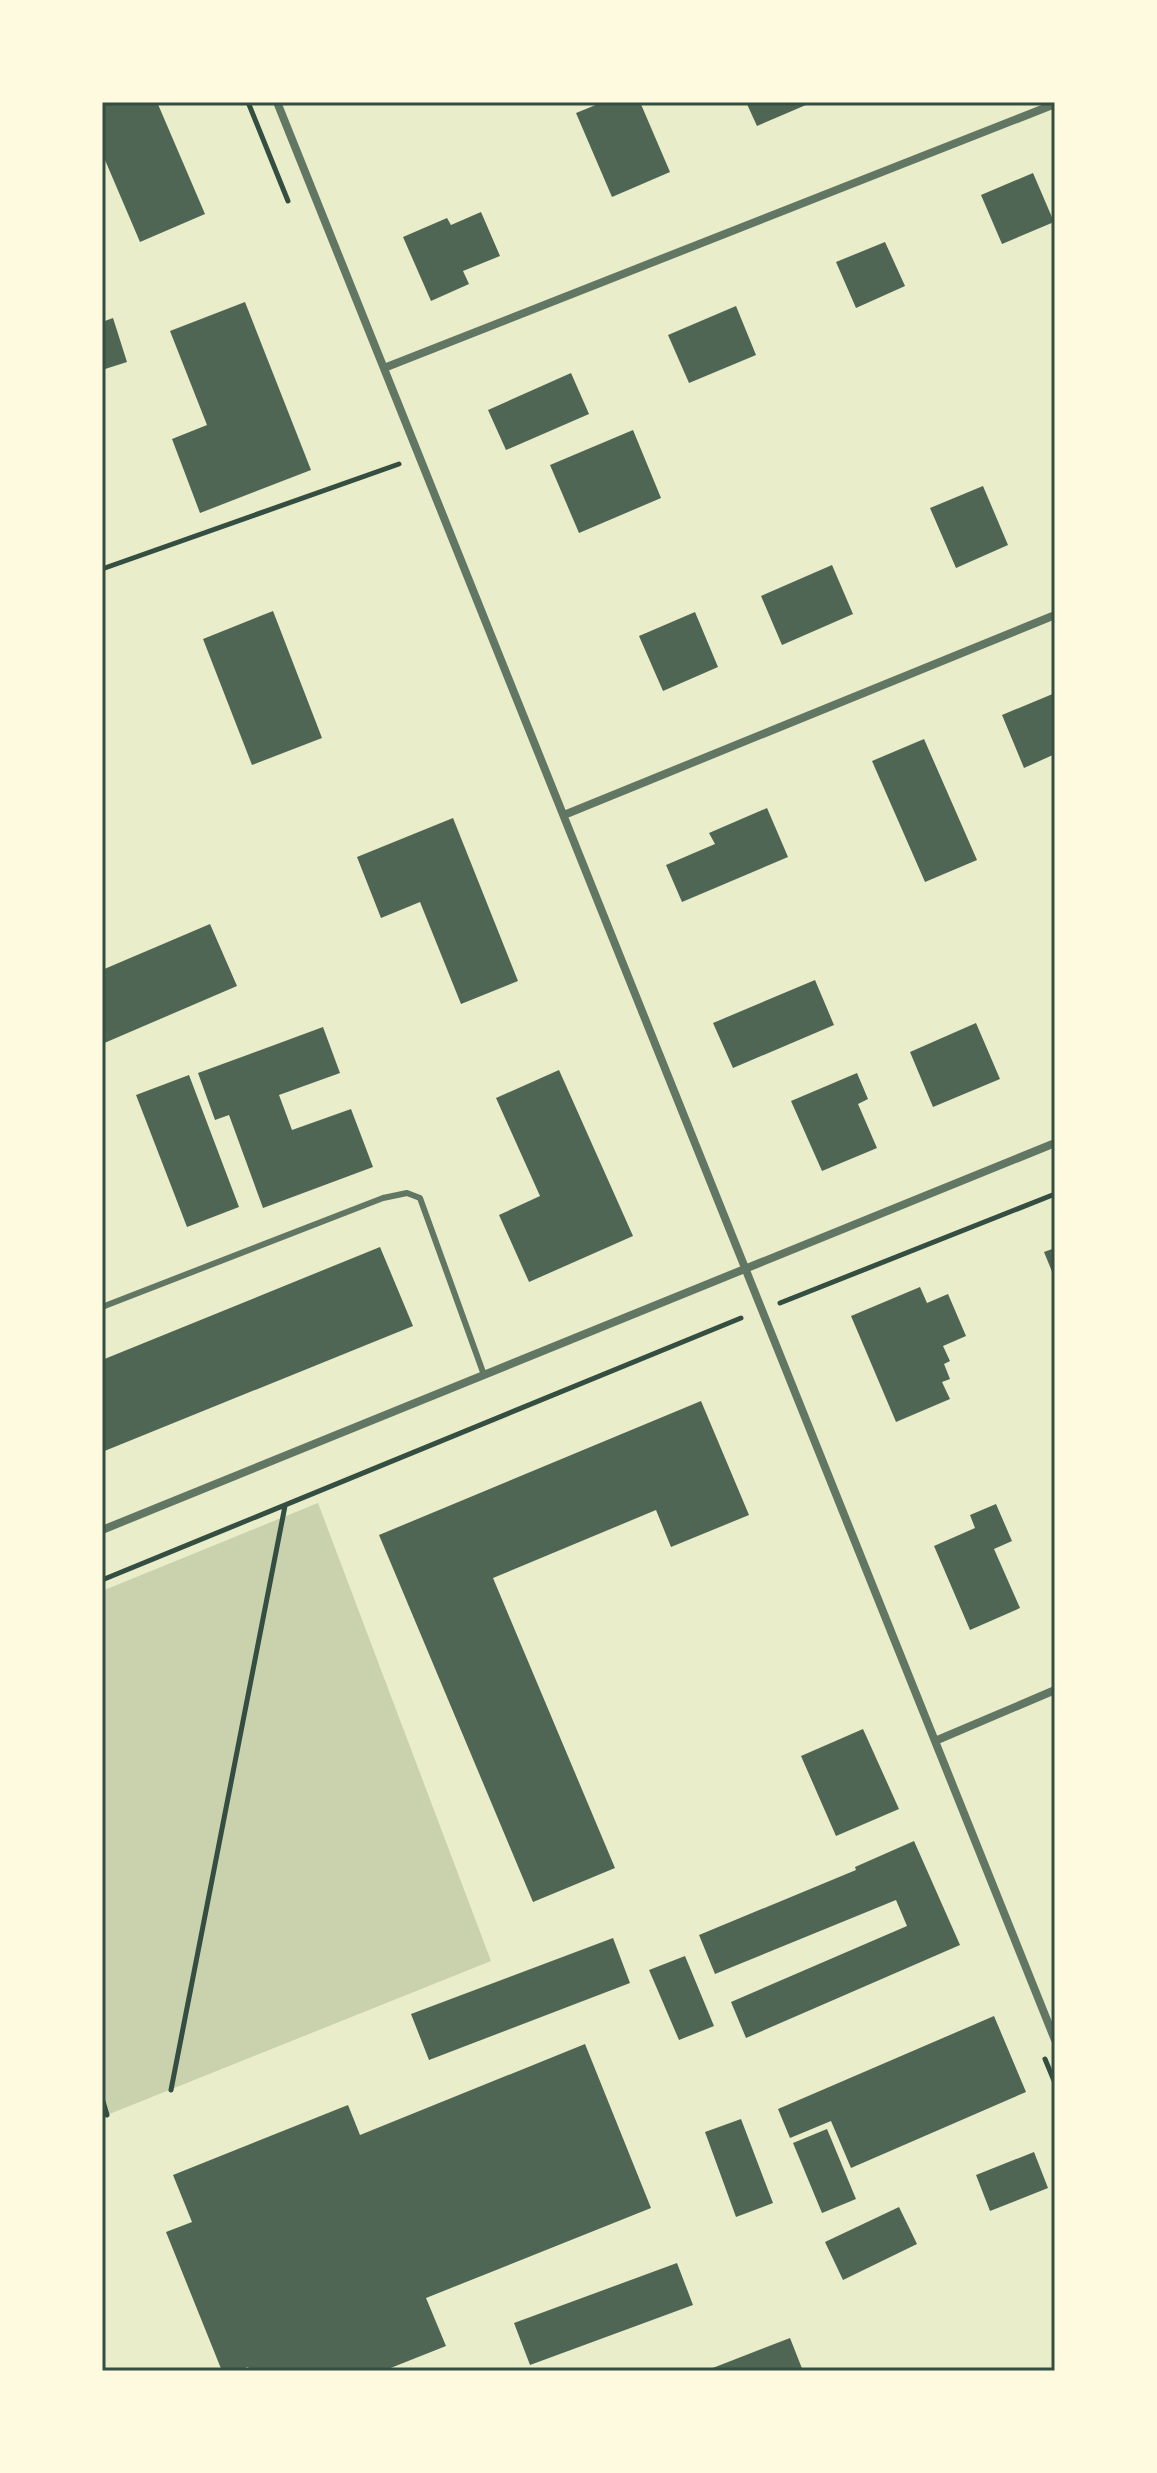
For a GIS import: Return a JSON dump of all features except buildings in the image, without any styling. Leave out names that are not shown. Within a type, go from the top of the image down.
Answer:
[{"type":"street","points":[[277,102],[1055,2040]]},
{"type":"street","points":[[384,368],[1055,104]]},
{"type":"street","points":[[564,815],[1055,615]]},
{"type":"street","points":[[102,1530],[1055,1143]]},
{"type":"street","points":[[935,1741],[1055,1690]]},
{"type":"lane","points":[[102,1307],[383,1198],[407,1193],[420,1198],[484,1375]]},
{"type":"path","points":[[102,569],[395,465],[421,459]]},
{"type":"path","points":[[772,1306],[1055,1194]]},
{"type":"path","points":[[102,1580],[743,1318]]},
{"type":"path","points":[[171,2090],[285,1505]]},
{"type":"path","points":[[102,2098],[107,2115]]},
{"type":"green space","points":[[318,1503],[491,1961],[102,2117],[102,1591]]}]
